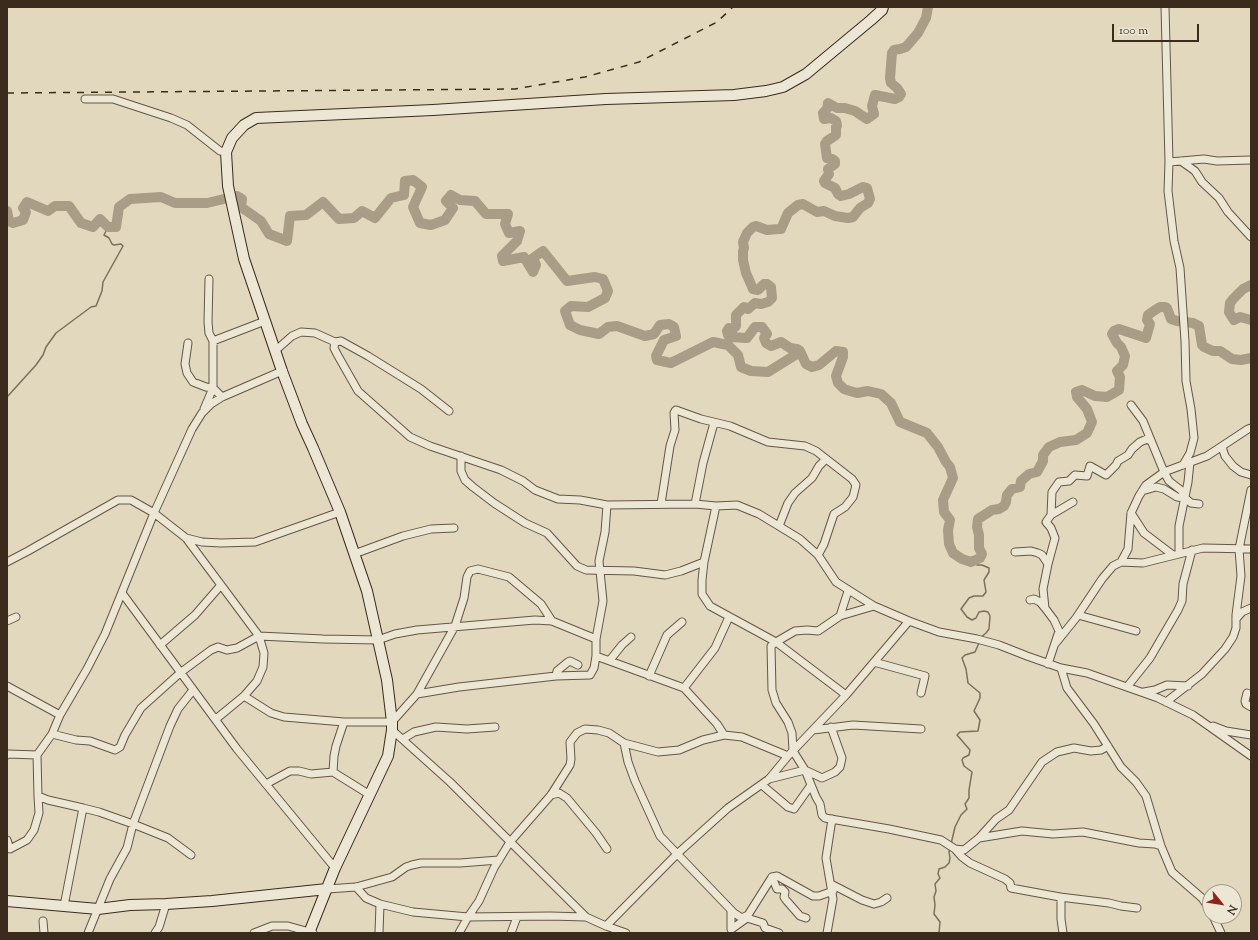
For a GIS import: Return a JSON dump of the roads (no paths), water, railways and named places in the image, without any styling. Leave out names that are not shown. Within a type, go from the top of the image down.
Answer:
[{"type":"street","points":[[254,933],[272,926],[288,926],[311,932],[335,868],[388,756],[392,726],[387,680],[367,591],[340,512],[302,424],[282,372],[244,259],[228,186],[226,152],[232,138],[244,125],[256,118],[440,110],[606,100],[734,95],[766,92],[783,87],[806,74],[871,20],[882,10],[883,7]]},
{"type":"street","points":[[1165,7],[1169,162],[1168,191],[1174,241],[1180,268],[1186,381],[1194,438],[1186,463],[1185,498],[1179,526],[1176,554]]},
{"type":"street","points":[[85,99],[112,99],[171,118],[187,126],[220,151],[226,152]]},
{"type":"street","points":[[1169,162],[1204,159],[1217,161],[1251,160]]},
{"type":"street","points":[[1181,161],[1195,171],[1202,182],[1219,198],[1228,212],[1251,237]]},
{"type":"street","points":[[7,840],[10,849],[27,840],[34,830],[39,813],[37,754],[52,734],[60,715],[87,669],[105,634],[154,513],[192,429],[202,413],[213,388],[213,341],[208,322],[209,279]]},
{"type":"street","points":[[213,341],[265,321]]},
{"type":"street","points":[[275,351],[292,336],[301,332],[315,333],[335,342],[341,341],[421,389],[449,411]]},
{"type":"street","points":[[335,342],[334,348],[358,391],[410,437],[430,446],[501,470],[523,481],[535,490],[558,499],[580,500],[607,504],[737,505],[759,514],[800,539],[818,555],[836,582],[848,591],[874,606],[909,622],[939,632],[979,639],[1048,664],[1087,673],[1142,692],[1193,715],[1251,756]]},
{"type":"street","points":[[188,343],[185,364],[192,382],[213,388],[222,397]]},
{"type":"street","points":[[202,413],[211,404],[222,397],[282,372]]},
{"type":"street","points":[[1131,405],[1143,421],[1164,472],[1169,480],[1182,491],[1185,498],[1191,503],[1199,504]]},
{"type":"street","points":[[661,504],[670,446],[676,430],[676,410],[714,423],[730,426],[768,442],[805,446],[816,451],[852,479],[856,485],[853,497],[845,507],[834,514],[818,555]]},
{"type":"street","points":[[695,504],[703,463],[714,423]]},
{"type":"street","points":[[1121,562],[1128,549],[1131,513],[1146,485],[1164,472],[1207,456],[1250,427]]},
{"type":"street","points":[[1051,515],[1052,492],[1059,482],[1069,481],[1075,475],[1087,476],[1090,466],[1106,475],[1118,461],[1128,455],[1140,442],[1147,439],[1151,441]]},
{"type":"street","points":[[1222,447],[1225,456],[1233,466],[1241,472],[1251,475]]},
{"type":"street","points":[[461,456],[461,470],[465,480],[473,488],[525,523],[547,534],[577,566],[586,570],[665,575],[681,571],[704,562]]},
{"type":"street","points":[[779,526],[788,503],[795,493],[812,478],[819,466],[826,459]]},
{"type":"street","points":[[1142,491],[1156,487],[1164,489],[1177,497],[1185,498]]},
{"type":"street","points":[[1166,702],[1202,674],[1225,649],[1233,637],[1236,628],[1241,576],[1239,549],[1251,490]]},
{"type":"street","points":[[7,562],[28,552],[118,500],[131,500],[154,513],[186,538],[259,636],[264,653],[263,667],[257,681],[244,696],[216,719]]},
{"type":"street","points":[[1045,608],[1042,589],[1054,538],[1051,528],[1046,522],[1051,515],[1073,502]]},
{"type":"street","points":[[416,694],[459,687],[556,676],[590,675],[594,668],[596,640],[603,601],[598,561],[605,532],[607,504]]},
{"type":"street","points":[[716,506],[704,562],[702,594],[710,606],[776,642],[846,695]]},
{"type":"street","points":[[186,538],[202,542],[255,542],[340,512]]},
{"type":"street","points":[[1131,513],[1144,533],[1176,554]]},
{"type":"street","points":[[354,554],[403,536],[431,529],[454,528]]},
{"type":"street","points":[[1055,644],[1078,615],[1102,579],[1113,566],[1121,562],[1143,563],[1203,548],[1251,549]]},
{"type":"street","points":[[1127,687],[1150,658],[1178,610],[1182,601],[1183,584],[1192,550]]},
{"type":"street","points":[[1015,552],[1031,551],[1042,555],[1048,564]]},
{"type":"street","points":[[392,726],[416,694],[455,626],[464,598],[467,577],[470,571],[478,569],[509,576],[541,604],[552,621]]},
{"type":"street","points":[[160,645],[195,615],[221,585]]},
{"type":"street","points":[[840,616],[848,591]]},
{"type":"street","points":[[122,592],[237,749],[335,868]]},
{"type":"street","points":[[1030,600],[1034,599],[1040,602],[1054,620],[1059,631],[1048,664]]},
{"type":"street","points":[[790,754],[792,733],[788,722],[776,703],[772,690],[771,646],[795,631],[818,631],[840,616],[874,606]]},
{"type":"street","points":[[1236,619],[1242,612],[1251,608]]},
{"type":"street","points":[[1078,615],[1136,631]]},
{"type":"street","points":[[684,688],[715,648],[729,617]]},
{"type":"street","points":[[7,621],[16,618]]},
{"type":"street","points":[[52,734],[76,740],[90,741],[115,750],[120,746],[141,708],[180,673],[211,650],[218,647],[227,650],[237,648],[259,636],[378,640],[395,634],[417,630],[535,620],[552,621],[596,640]]},
{"type":"street","points":[[649,676],[667,636],[682,622]]},
{"type":"street","points":[[606,926],[677,854],[728,808],[769,779],[790,754],[846,695],[909,622]]},
{"type":"street","points":[[610,660],[622,645],[631,637]]},
{"type":"street","points":[[596,656],[684,688],[718,724],[724,735]]},
{"type":"street","points":[[556,676],[557,671],[568,662],[570,661],[578,665]]},
{"type":"street","points":[[874,662],[925,676],[920,693]]},
{"type":"street","points":[[1061,668],[1068,688],[1094,724],[1121,766],[1136,782],[1146,796],[1161,846],[1172,872],[1202,898]]},
{"type":"street","points":[[1142,692],[1155,690],[1167,685],[1188,686]]},
{"type":"street","points":[[7,686],[60,715]]},
{"type":"street","points":[[88,933],[110,879],[127,848],[133,824],[178,709],[193,690]]},
{"type":"street","points":[[1247,693],[1245,701],[1251,708]]},
{"type":"street","points":[[244,696],[271,713],[284,717],[392,726],[403,739],[450,782],[586,918]]},
{"type":"street","points":[[333,772],[336,746],[344,722]]},
{"type":"street","points":[[1204,723],[1226,730],[1251,735]]},
{"type":"street","points":[[813,730],[853,725],[921,729]]},
{"type":"street","points":[[403,739],[414,732],[436,727],[467,729],[495,727]]},
{"type":"street","points":[[769,779],[805,770],[822,778],[835,772],[840,767],[842,758],[831,727]]},
{"type":"street","points":[[459,933],[479,901],[499,860],[510,842],[551,795],[570,765],[570,742],[577,733],[585,729],[609,733],[624,743],[658,752],[679,750],[703,740],[724,735],[742,737],[790,754],[805,770],[820,804],[822,815],[825,818],[941,840],[952,847],[970,863],[1005,879],[1010,883],[1011,888],[1136,908]]},
{"type":"street","points":[[624,743],[634,781],[660,836],[731,910],[742,918],[748,915],[772,877]]},
{"type":"street","points":[[952,847],[964,850],[979,838],[996,819],[1009,810],[1042,762],[1057,752],[1074,748],[1092,751],[1101,750],[1108,746]]},
{"type":"street","points":[[7,754],[37,754]]},
{"type":"street","points":[[266,784],[290,771],[299,771],[311,774],[333,772],[370,795]]},
{"type":"street","points":[[762,785],[788,807],[794,809],[811,785]]},
{"type":"street","points":[[551,795],[559,793],[567,798],[596,833],[607,849]]},
{"type":"street","points":[[38,796],[48,800],[99,812],[133,824],[168,838],[191,856]]},
{"type":"street","points":[[64,906],[83,808]]},
{"type":"street","points":[[827,933],[832,890],[826,858],[832,819]]},
{"type":"street","points":[[979,838],[1022,831],[1053,834],[1084,832],[1139,844],[1155,844],[1161,846]]},
{"type":"street","points":[[7,901],[98,909],[130,905],[166,904],[326,889],[356,888],[392,877],[406,867],[421,863],[460,863],[499,860]]},
{"type":"street","points":[[772,877],[777,876],[813,896],[819,896],[832,890],[841,889],[862,900],[874,904],[887,898]]},
{"type":"street","points":[[772,877],[777,889],[782,888],[785,892],[784,898],[800,916],[806,918]]},
{"type":"street","points":[[356,888],[366,898],[380,904],[413,912],[468,917],[550,916],[586,918],[626,933]]},
{"type":"street","points":[[1061,897],[1061,920],[1063,933]]},
{"type":"street","points":[[154,933],[159,927],[166,904]]},
{"type":"street","points":[[379,933],[380,904]]},
{"type":"street","points":[[731,910],[731,929],[747,918],[763,923],[765,928],[779,933]]},
{"type":"street","points":[[511,933],[517,917]]},
{"type":"street","points":[[43,921],[44,933]]},
{"type":"waterway","points":[[928,7],[926,18],[918,33],[906,47],[894,50],[892,53],[890,78],[891,83],[901,94],[899,97],[895,99],[875,95],[872,106],[874,114],[867,119],[855,111],[845,108],[837,108],[828,103],[827,109],[823,113],[824,119],[831,118],[836,121],[837,126],[836,135],[825,144],[827,158],[835,161],[835,164],[828,169],[829,174],[824,181],[835,188],[841,196],[863,187],[867,188],[870,199],[868,203],[860,208],[853,217],[848,218],[835,216],[824,211],[817,212],[803,204],[798,205],[788,213],[781,229],[767,230],[756,226],[753,227],[747,233],[743,242],[743,260],[746,273],[753,289],[758,290],[764,284],[771,287],[772,298],[768,302],[761,304],[755,303],[748,309],[744,307],[736,315],[736,326],[733,329],[729,328],[727,331],[728,335],[732,337],[747,338],[755,327],[762,327],[767,334],[764,338],[766,343],[771,346],[781,342],[790,348],[797,349],[800,351],[806,364],[812,367],[819,365],[836,351],[843,352],[843,357],[836,376],[838,383],[844,389],[857,393],[868,391],[881,394],[891,403],[900,422],[927,433],[938,447],[950,467],[953,478],[943,500],[944,512],[950,520],[948,530],[949,544],[953,553],[962,559],[971,562],[980,558],[982,554],[979,548],[979,535],[977,527],[978,519],[992,510],[999,509],[1004,506],[1007,495],[1012,489],[1020,487],[1021,481],[1029,474],[1037,472],[1043,461],[1043,455],[1049,447],[1060,442],[1076,440],[1087,433],[1092,422],[1087,409],[1077,397],[1076,392],[1082,390],[1095,396],[1107,397],[1119,390],[1120,377],[1117,371],[1123,365],[1125,356],[1112,334],[1114,331],[1119,329],[1146,338],[1150,324],[1147,320],[1148,315],[1160,307],[1165,307],[1167,308],[1171,319],[1193,323],[1199,326],[1202,345],[1204,347],[1213,351],[1220,351],[1232,359],[1241,360],[1251,358]]},
{"type":"waterway","points":[[7,211],[9,221],[13,223],[23,220],[26,212],[23,208],[27,202],[48,211],[55,206],[69,206],[81,223],[93,227],[100,219],[108,227],[116,227],[119,207],[130,199],[161,197],[175,203],[207,203],[237,196],[242,199],[241,207],[261,221],[269,234],[287,241],[290,216],[306,215],[323,202],[339,219],[354,218],[362,211],[375,218],[391,198],[404,195],[405,181],[413,180],[422,187],[413,207],[420,223],[431,225],[445,220],[453,208],[446,201],[451,195],[460,200],[475,201],[486,214],[508,214],[505,224],[509,233],[520,231],[517,241],[502,256],[503,261],[524,257],[533,272],[536,265],[533,258],[543,251],[567,281],[595,277],[603,279],[608,291],[605,298],[588,307],[571,306],[565,311],[570,325],[580,330],[599,334],[608,327],[617,326],[645,336],[654,334],[660,325],[669,324],[674,327],[676,336],[664,340],[656,356],[657,360],[671,363],[713,342],[728,345],[738,355],[741,367],[751,371],[768,372],[800,352]]},
{"type":"waterway","points":[[7,397],[36,365],[56,333],[91,307],[96,306],[102,291],[103,282],[123,246],[121,244],[112,244],[109,238],[104,235],[108,227]]},
{"type":"waterway","points":[[1251,285],[1243,289],[1233,299],[1230,303],[1229,312],[1234,320],[1240,317],[1251,320]]},
{"type":"waterway","points":[[973,561],[977,565],[982,565],[989,568],[989,572],[984,580],[986,592],[983,596],[974,596],[969,598],[961,609],[967,617],[972,620],[976,618],[979,612],[988,612],[990,616],[989,629],[980,638]]},
{"type":"waterway","points":[[951,844],[955,827],[961,815],[967,809],[965,804],[969,798],[972,772],[964,766],[962,760],[969,755],[970,750],[957,735],[960,732],[978,731],[980,720],[974,711],[980,698],[980,693],[968,683],[966,669],[962,658],[965,655],[975,652],[979,643]]},
{"type":"waterway","points":[[939,933],[940,922],[934,914],[934,897],[936,891],[935,884],[940,878],[938,874],[939,869],[945,867],[949,863],[950,848]]},
{"type":"railway","points":[[7,93],[515,89],[585,77],[639,62],[717,22],[733,7]]}]
